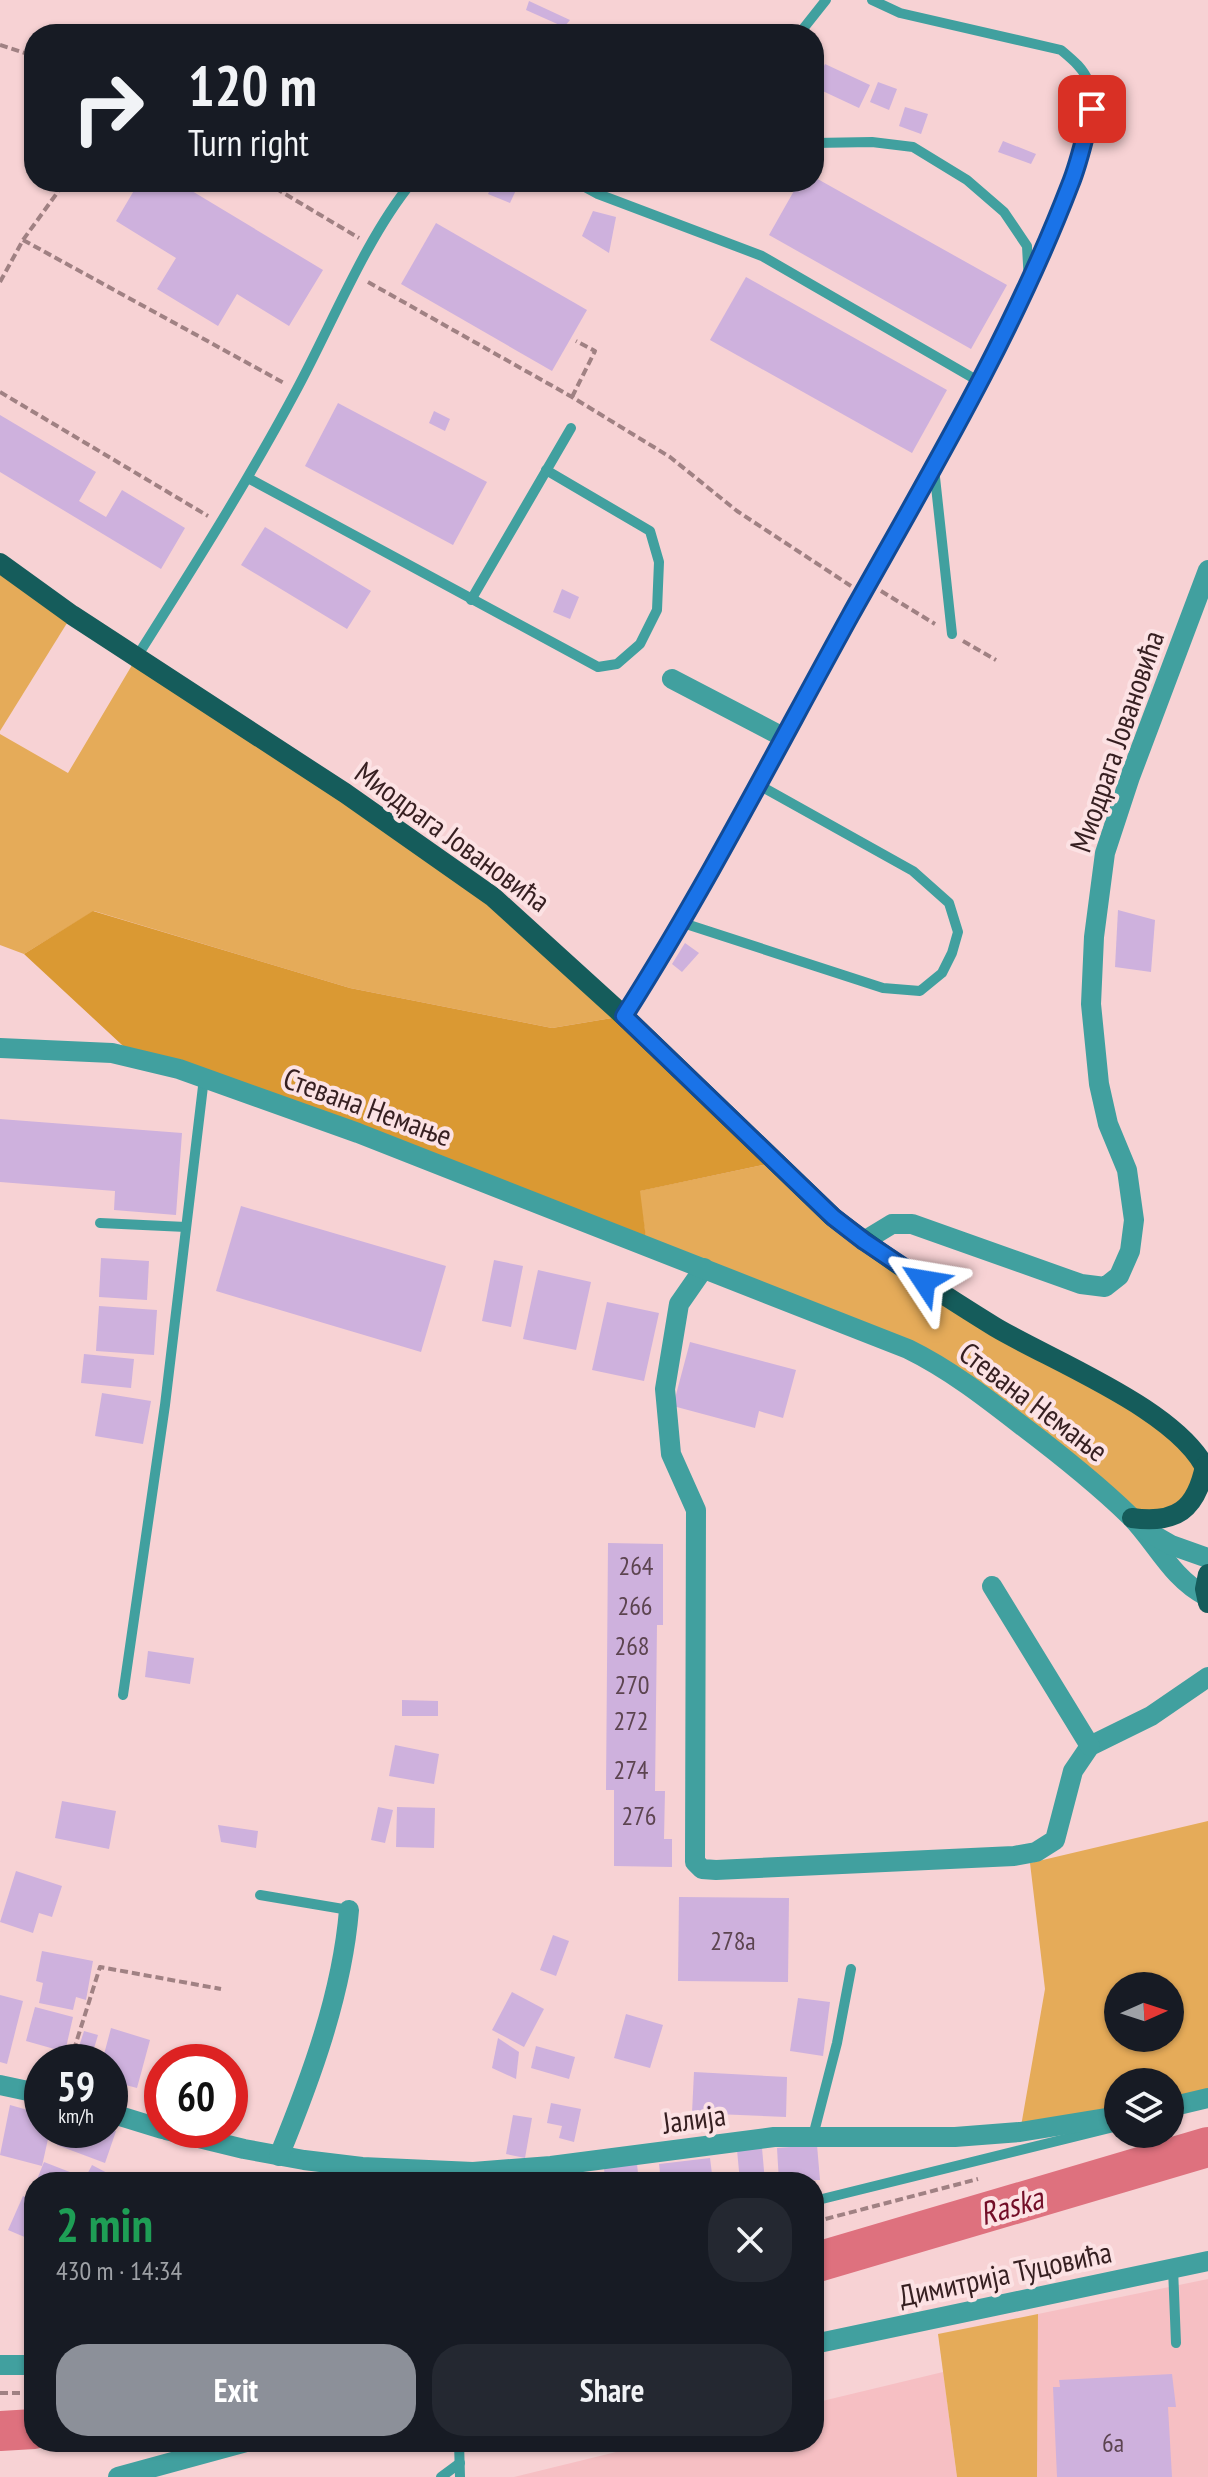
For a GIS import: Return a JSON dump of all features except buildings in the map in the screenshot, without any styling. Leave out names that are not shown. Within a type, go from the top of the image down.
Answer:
[{"type":"main road","name":"Миодрага Јовановића","points":[[0,563],[72,615],[138,655],[472,881],[523,923],[809,1195],[864,1241],[996,1327],[1134,1403],[1179,1435],[1194,1450],[1206,1470]]},
{"type":"main road","points":[[1135,1522],[1179,1513],[1196,1497],[1206,1470]]},
{"type":"main road","points":[[1207,1599],[1208,1574]]},
{"type":"street","name":"Миодрага Јовановића","points":[[864,1241],[892,1224],[912,1224],[1081,1284],[1105,1287],[1119,1276],[1130,1251],[1134,1220],[1127,1170],[1108,1124],[1099,1084],[1091,1004],[1094,937],[1105,853],[1130,777],[1208,570]]},
{"type":"street","points":[[672,679],[783,737]]},
{"type":"street","name":"Стевана Немање","points":[[0,1048],[112,1053],[150,1060],[358,1133],[888,1341],[943,1367],[1058,1453],[1135,1522],[1174,1570],[1207,1599]]},
{"type":"street","points":[[704,1268],[679,1304],[665,1389],[671,1454],[696,1510],[695,1862],[702,1869],[1014,1856],[1036,1852],[1055,1840],[1073,1771],[1090,1746],[1151,1716],[1208,1677]]},
{"type":"street","points":[[1135,1522],[1171,1545],[1208,1558]]},
{"type":"street","points":[[992,1586],[1090,1746]]},
{"type":"street","points":[[279,2156],[308,2082],[329,2009],[347,1936],[349,1910]]},
{"type":"street","points":[[1,2092],[24,2093]]},
{"type":"street","points":[[1184,2107],[1208,2101]]},
{"type":"street","name":"Јалија","points":[[245,2148],[279,2156],[362,2167],[489,2172],[774,2137],[955,2137],[1020,2132],[1104,2118]]},
{"type":"street","name":"Димитрија Туцовића","points":[[824,2342],[1208,2261]]},
{"type":"street","points":[[0,2365],[24,2365]]},
{"type":"street","points":[[118,2477],[209,2452]]},
{"type":"lane","points":[[807,24],[826,0]]},
{"type":"lane","points":[[624,1016],[683,923],[980,382],[1029,283],[1072,182],[1092,109],[1090,85],[1079,65],[1061,50],[900,13],[872,0]]},
{"type":"lane","points":[[824,143],[872,142],[913,147],[967,180],[1004,212],[1027,246],[1029,283]]},
{"type":"lane","points":[[138,655],[248,478],[371,245],[404,192]]},
{"type":"lane","points":[[594,192],[762,256],[980,382]]},
{"type":"lane","points":[[471,600],[571,428]]},
{"type":"lane","points":[[934,466],[952,634]]},
{"type":"lane","points":[[248,478],[598,667],[617,664],[640,644],[657,610],[659,562],[650,531],[546,470]]},
{"type":"lane","points":[[683,923],[883,988],[920,991],[942,973],[958,932],[949,903],[913,871],[757,784]]},
{"type":"lane","points":[[123,1695],[165,1405],[204,1078]]},
{"type":"lane","points":[[100,1223],[186,1227]]},
{"type":"lane","points":[[260,1895],[349,1910]]},
{"type":"lane","points":[[813,2136],[837,2043],[851,1969]]},
{"type":"lane","points":[[824,2199],[1104,2129]]},
{"type":"lane","points":[[1173,2268],[1176,2343]]},
{"type":"lane","points":[[459,2452],[460,2477]]},
{"type":"lane","points":[[441,2477],[460,2463]]},
{"type":"path","points":[[0,45],[24,53]]},
{"type":"path","points":[[0,282],[23,240],[58,192]]},
{"type":"path","points":[[282,192],[371,245]]},
{"type":"path","points":[[23,240],[297,390]]},
{"type":"path","points":[[356,275],[572,397],[670,457],[737,511],[866,589],[996,660]]},
{"type":"path","points":[[572,397],[595,351],[576,341]]},
{"type":"path","points":[[0,392],[221,523]]},
{"type":"path","points":[[76,2044],[100,1967],[221,1989]]},
{"type":"path","points":[[0,2393],[24,2393]]},
{"type":"shaded area","points":[[0,563],[72,615],[0,731]]},
{"type":"shaded area","points":[[138,655],[446,862],[624,1016],[552,1028],[350,988],[94,911],[24,954],[0,945],[0,734],[68,773]]},
{"type":"shaded area","points":[[93,911],[350,988],[552,1028],[624,1016],[777,1162],[640,1191],[647,1246],[135,1057],[24,954]]},
{"type":"shaded area","points":[[777,1162],[809,1195],[1194,1450],[1201,1489],[1150,1520],[965,1383],[647,1246],[639,1191]]},
{"type":"shaded area","points":[[1208,1821],[1208,2098],[1184,2104],[1184,2068],[1104,2068],[1104,2118],[1020,2132],[1045,1989],[1030,1863]]},
{"type":"shaded area","points":[[1208,2279],[1208,2477],[1037,2477],[1038,2314]]},
{"type":"shaded area","points":[[1038,2314],[1037,2477],[957,2477],[938,2334]]},
{"type":"shaded area","points":[[943,2372],[957,2477],[514,2477],[616,2452],[824,2452],[824,2401]]},
{"type":"waterway","name":"Raska","points":[[824,2260],[1208,2147]]},
{"type":"waterway","name":"Raska","points":[[0,2431],[24,2430]]},
{"type":"route","points":[[924,1281],[833,1217],[624,1016],[683,923],[992,360],[1072,182],[1092,109]]}]
